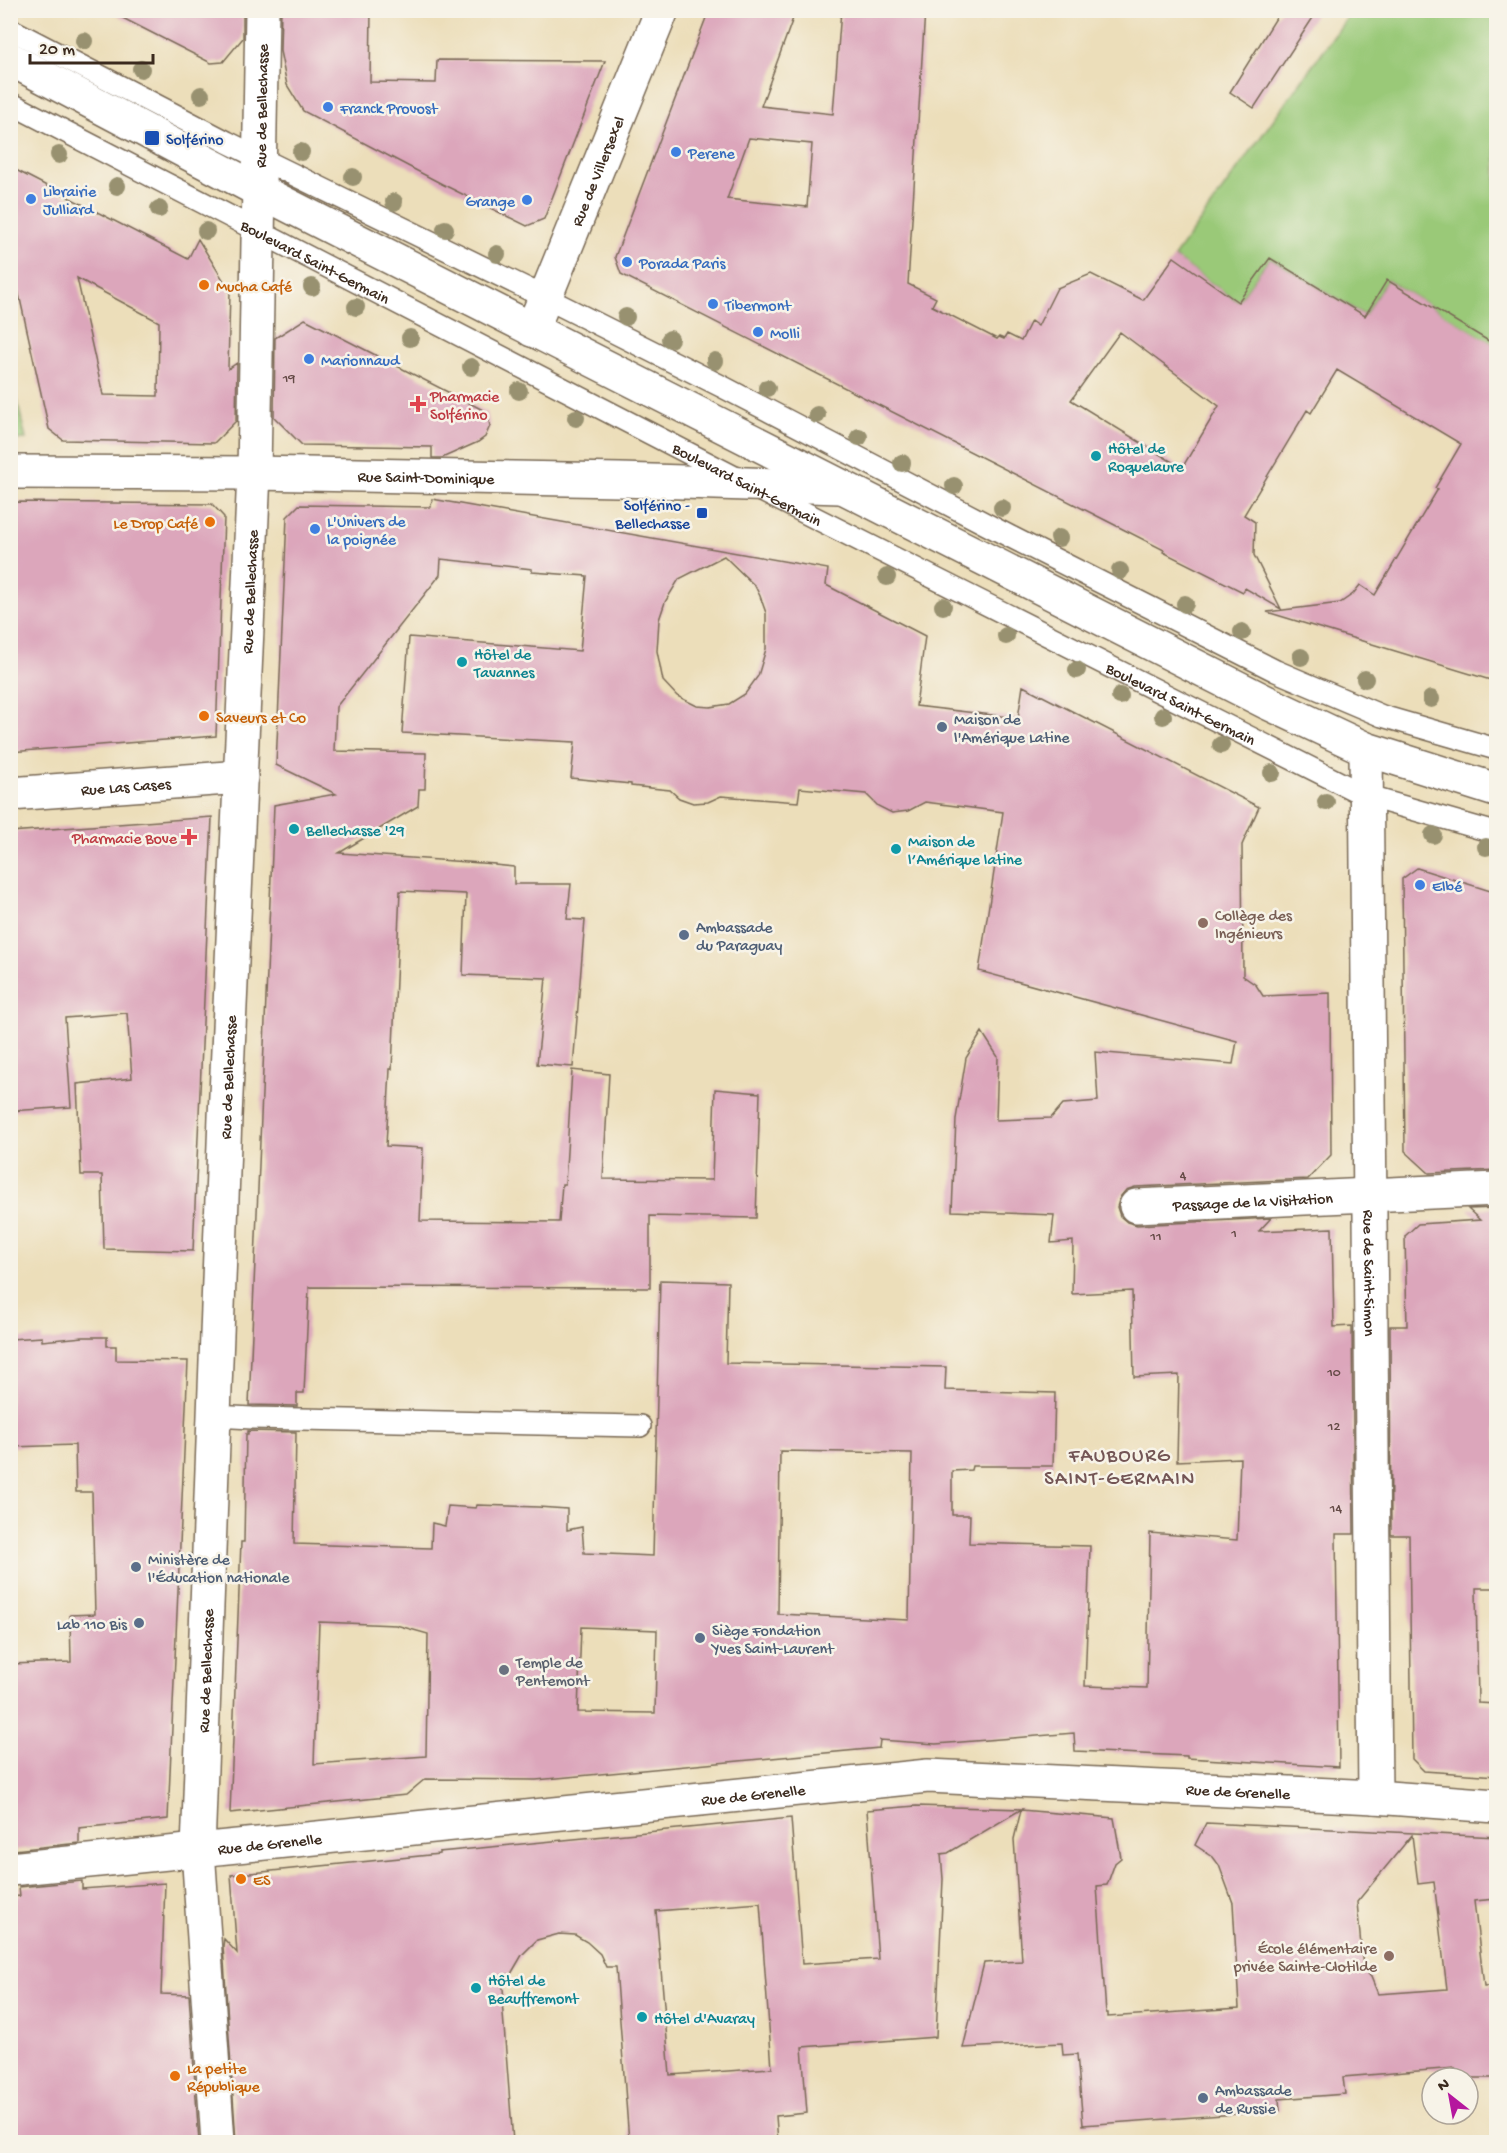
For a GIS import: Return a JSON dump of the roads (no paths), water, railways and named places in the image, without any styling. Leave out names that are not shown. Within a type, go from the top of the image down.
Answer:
[{"type":"street","name":"Rue de Bellechasse","points":[[218,2142],[198,1850],[254,473],[262,10]]},
{"type":"street","name":"Rue de Villersexel","points":[[532,330],[662,10]]},
{"type":"street","points":[[10,59],[258,190],[1266,702],[1366,749],[1497,790]]},
{"type":"street","name":"Rue Saint-Dominique","points":[[10,472],[254,473],[840,487]]},
{"type":"street","name":"Rue de Saint-Simon","points":[[1366,749],[1375,1797]]},
{"type":"street","name":"Rue Las Cases","points":[[10,794],[241,777]]},
{"type":"street","name":"Passage de la Visitation","points":[[1136,1206],[1497,1189]]},
{"type":"street","name":"Rue de Grenelle","points":[[10,1869],[928,1776],[1375,1797],[1497,1806]]},
{"type":"lane","points":[[10,29],[259,158],[546,298],[1276,671],[1382,716],[1497,749]]},
{"type":"lane","name":"Boulevard Saint-Germain","points":[[10,103],[750,485],[1366,796],[1497,833]]},
{"type":"lane","points":[[214,1416],[640,1426]]},
{"type":"place","name":"Franck Provost","points":[[328,107]]},
{"type":"place","name":"Solférino","points":[[152,138]]},
{"type":"place","name":"Perene","points":[[676,152]]},
{"type":"place","name":"Librairie Julliard","points":[[31,199]]},
{"type":"place","name":"Grange","points":[[527,200]]},
{"type":"place","name":"Porada Paris","points":[[627,262]]},
{"type":"place","name":"Mucha Café","points":[[204,285]]},
{"type":"place","name":"Tibermont","points":[[713,304]]},
{"type":"place","name":"Molli","points":[[758,332]]},
{"type":"place","name":"Marionnaud","points":[[309,359]]},
{"type":"place","name":"Pharmacie Solférino","points":[[418,404]]},
{"type":"place","name":"Hôtel de Roquelaure","points":[[1096,456]]},
{"type":"place","name":"Solférino - Bellechasse","points":[[702,513]]},
{"type":"place","name":"Le Drop Café","points":[[210,522]]},
{"type":"place","name":"L'Univers de la poignée","points":[[315,529]]},
{"type":"place","name":"Hôtel de Tavannes","points":[[462,662]]},
{"type":"place","name":"Saveurs et Co","points":[[204,716]]},
{"type":"place","name":"Maison de l'Amérique Latine","points":[[942,727]]},
{"type":"place","name":"Bellechasse '29","points":[[294,829]]},
{"type":"place","name":"Pharmacie Bove","points":[[189,837]]},
{"type":"place","name":"Maison de l’Amérique latine","points":[[896,849]]},
{"type":"place","name":"Elbé","points":[[1420,885]]},
{"type":"place","name":"Collège des Ingénieurs","points":[[1203,923]]},
{"type":"place","name":"Ambassade du Paraguay","points":[[684,935]]},
{"type":"place","name":"Ministère de l'Éducation nationale","points":[[136,1567]]},
{"type":"place","name":"Lab 110 Bis","points":[[139,1623]]},
{"type":"place","name":"Siège Fondation Yves Saint-Laurent","points":[[700,1638]]},
{"type":"place","name":"Temple de Pentemont","points":[[504,1670]]},
{"type":"place","name":"ES","points":[[241,1879]]},
{"type":"place","name":"École élémentaire privée Sainte-Clotilde","points":[[1389,1956]]},
{"type":"place","name":"Hôtel de Beauffremont","points":[[476,1988]]},
{"type":"place","name":"Hôtel d'Avaray","points":[[642,2017]]},
{"type":"place","name":"La petite République","points":[[175,2076]]},
{"type":"place","name":"Ambassade de Russie","points":[[1203,2098]]},
{"type":"district","name":"FAUBOURG SAINT-GERMAIN","points":[[1120,1466]]}]
